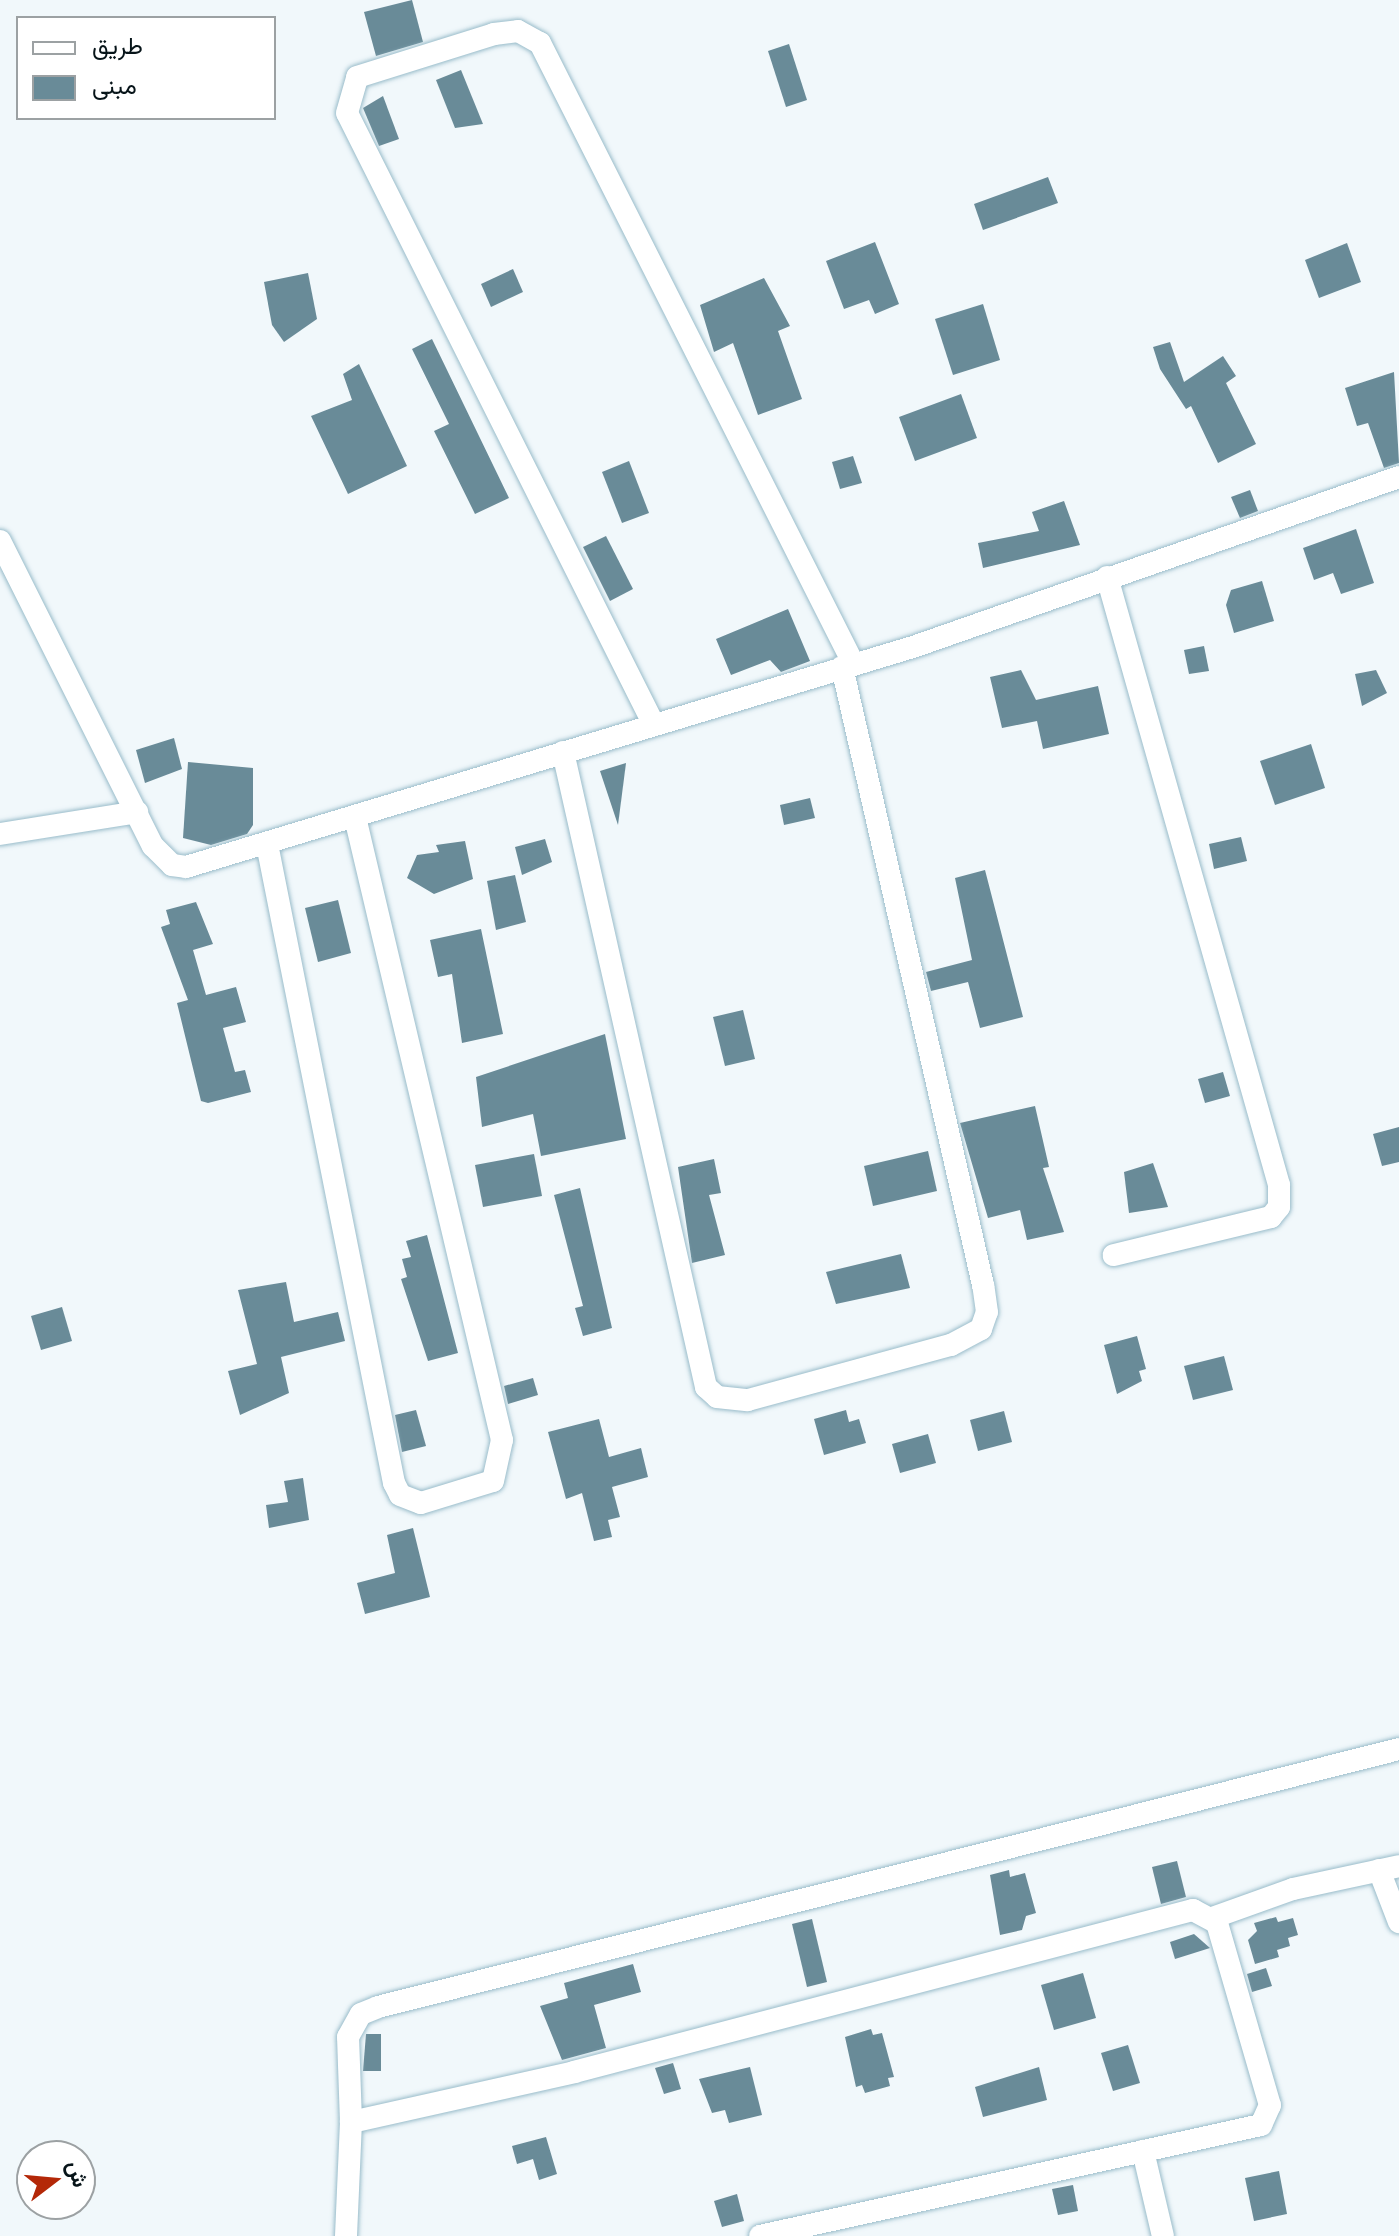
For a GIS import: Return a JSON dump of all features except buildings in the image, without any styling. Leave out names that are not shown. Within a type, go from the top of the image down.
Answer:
[{"type":"street","points":[[563,752],[706,1387],[717,1397],[748,1400],[951,1345],[981,1329],[987,1312],[983,1285],[847,665],[540,43],[518,31],[494,34],[357,77],[347,113],[653,723]]},
{"type":"street","points":[[0,541],[160,856],[172,865],[186,867],[847,665],[1399,477]]},
{"type":"street","points":[[1107,577],[1279,1185],[1279,1207],[1271,1217],[1114,1255]]},
{"type":"street","points":[[0,834],[137,812]]},
{"type":"street","points":[[267,844],[394,1483],[400,1495],[421,1503],[493,1481],[504,1457],[355,817]]},
{"type":"street","points":[[346,2236],[351,2122],[348,2037],[361,2014],[378,2007],[1399,1749]]},
{"type":"street","points":[[1212,1918],[1293,1889],[1389,1868],[1399,1922]]},
{"type":"street","points":[[351,2122],[574,2072],[1193,1910],[1212,1918],[1227,1942],[1270,2113],[1250,2130],[760,2236]]},
{"type":"street","points":[[1143,2151],[1163,2236]]}]
